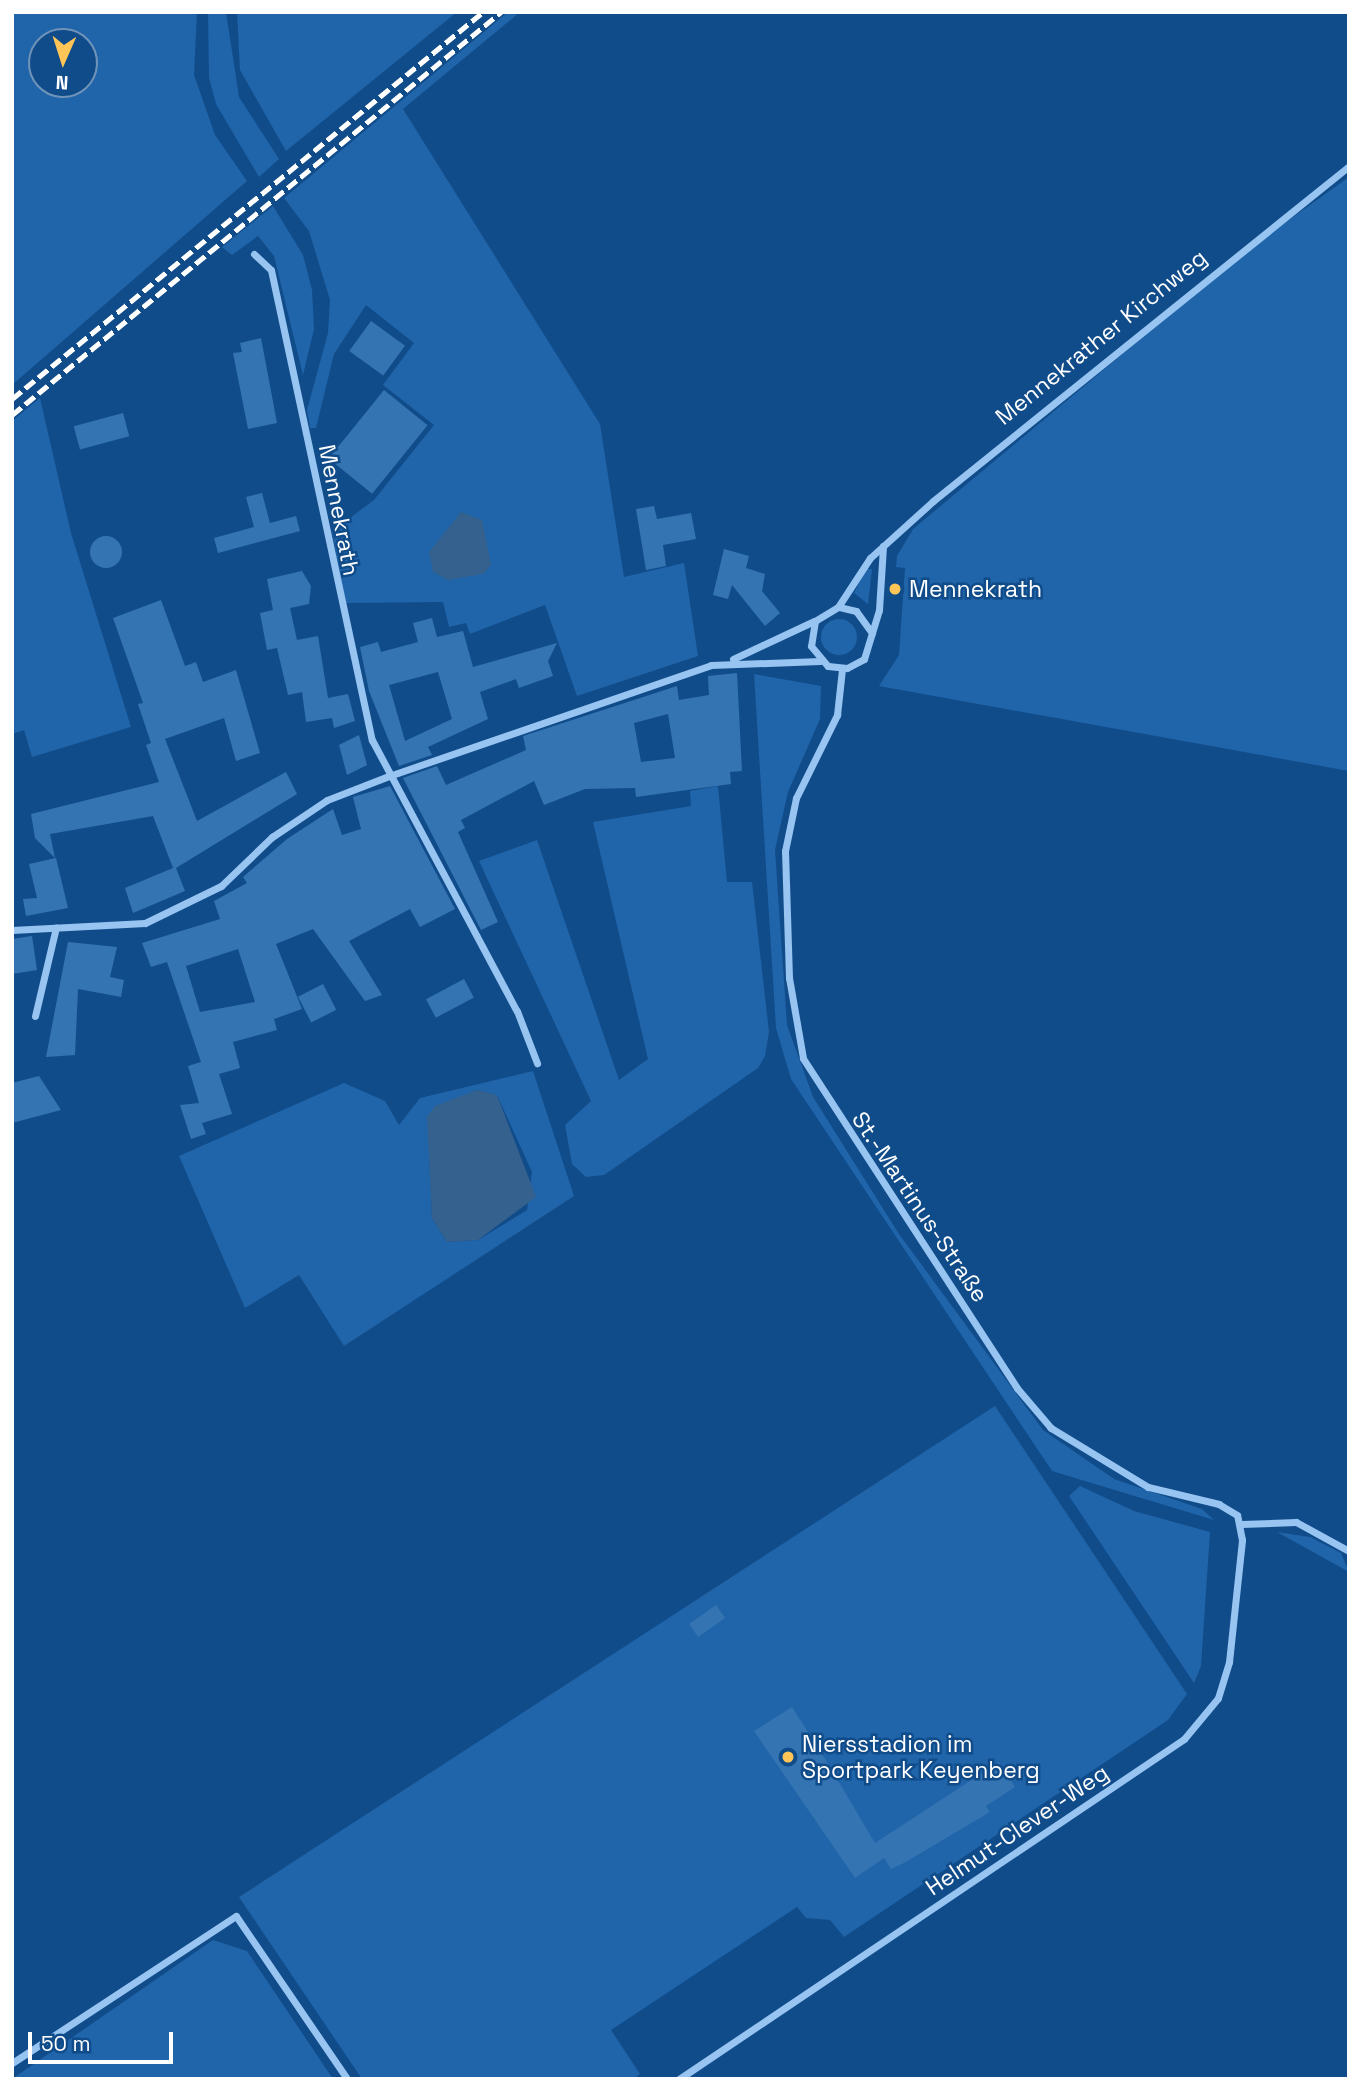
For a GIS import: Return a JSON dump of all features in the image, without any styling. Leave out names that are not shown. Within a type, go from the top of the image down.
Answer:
[{"type":"street","name":"Mennekrather Kirchweg","points":[[815,621],[838,607],[883,546],[1132,335],[1349,166]]},
{"type":"street","name":"Mennekrath","points":[[254,254],[271,270],[354,676],[389,776],[517,1011],[537,1063]]},
{"type":"street","points":[[725,663],[820,661],[842,669],[864,659],[872,633],[883,546]]},
{"type":"street","points":[[838,607],[856,611],[872,633]]},
{"type":"street","points":[[815,621],[810,638],[820,661]]},
{"type":"street","points":[[12,930],[124,927],[170,914],[221,886],[299,817],[389,776],[725,663],[815,621]]},
{"type":"street","name":"St.-Martinus-Straße","points":[[842,669],[837,715],[796,798],[786,842],[789,978],[803,1058],[1017,1388],[1051,1428],[1121,1474],[1230,1508],[1241,1524]]},
{"type":"street","points":[[35,1016],[56,927]]},
{"type":"street","points":[[1241,1524],[1296,1522],[1349,1551]]},
{"type":"street","name":"Helmut-Clever-Weg","points":[[679,2079],[1196,1729],[1218,1698],[1229,1662],[1241,1524]]},
{"type":"street","points":[[12,2063],[236,1916],[347,2079]]},
{"type":"shaded area","points":[[12,12],[197,12],[194,75],[215,135],[247,181],[12,385]]},
{"type":"shaded area","points":[[208,12],[226,12],[239,97],[279,159],[259,177],[216,104],[209,78]]},
{"type":"shaded area","points":[[237,12],[457,12],[286,151],[240,70]]},
{"type":"shaded area","points":[[508,12],[520,12],[403,109],[600,424],[624,577],[684,563],[698,656],[577,696],[545,605],[470,634],[466,623],[449,627],[443,602],[345,603],[332,531],[374,500],[434,425],[383,385],[414,343],[366,305],[334,354],[316,428],[310,428],[307,410],[328,333],[330,300],[309,231],[284,198]]},
{"type":"shaded area","points":[[1349,177],[1349,771],[879,686],[899,655],[905,568],[896,567],[897,556],[913,529],[1247,250]]},
{"type":"shaded area","points":[[273,206],[303,255],[312,290],[314,329],[303,375],[274,256],[258,236],[232,255],[222,247]]},
{"type":"shaded area","points":[[40,398],[71,533],[131,727],[32,757],[24,730],[12,734],[12,421]]},
{"type":"shaded area","points":[[461,512],[482,520],[491,565],[483,574],[448,580],[433,572],[429,552]]},
{"type":"shaded area","points":[[866,569],[872,569],[868,604],[854,593]]},
{"type":"shaded area","points":[[839,619],[851,625],[857,637],[851,649],[839,655],[827,649],[821,637],[827,625]]},
{"type":"shaded area","points":[[754,674],[821,686],[820,719],[788,792],[775,850],[787,1025],[813,1097],[899,1234],[1043,1430],[1114,1479],[1202,1509],[1214,1520],[1052,1471],[791,1079],[776,1028]]},
{"type":"shaded area","points":[[718,786],[727,882],[752,882],[769,1032],[765,1056],[758,1068],[604,1175],[586,1177],[572,1164],[565,1125],[591,1101],[479,861],[537,840],[619,1080],[648,1059],[593,822],[691,806],[690,791]]},
{"type":"shaded area","points":[[533,1071],[574,1196],[344,1346],[299,1275],[245,1308],[179,1156],[344,1083],[385,1101],[399,1125],[420,1098]],"holes":[[[477,1090],[497,1095],[532,1172],[527,1210],[478,1240],[447,1242],[432,1218],[428,1124]]]},
{"type":"shaded area","points":[[477,1090],[497,1095],[536,1197],[478,1240],[447,1242],[432,1218],[427,1117],[435,1106]]},
{"type":"shaded area","name":"Niersstadion im Sportpark Keyenberg","points":[[995,1406],[1187,1694],[1168,1720],[844,1937],[830,1920],[806,1918],[797,1907],[611,2030],[640,2074],[633,2079],[362,2079],[239,1897]]},
{"type":"shaded area","points":[[1080,1486],[1134,1511],[1210,1532],[1201,1666],[1194,1683],[1069,1496]]},
{"type":"shaded area","points":[[1277,1532],[1310,1537],[1341,1553],[1349,1572]]},
{"type":"shaded area","points":[[213,1940],[247,1951],[333,2079],[12,2079]]},
{"type":"building","points":[[371,321],[405,346],[383,376],[349,351]]},
{"type":"building","points":[[261,338],[277,423],[248,429],[233,353],[242,352],[240,343]]},
{"type":"building","points":[[384,390],[428,425],[372,494],[329,458]]},
{"type":"building","points":[[123,413],[129,436],[80,449],[74,426]]},
{"type":"building","points":[[262,493],[270,523],[296,516],[300,531],[218,553],[214,538],[254,527],[246,497]]},
{"type":"building","points":[[654,506],[657,519],[691,513],[696,539],[663,545],[666,566],[646,570],[636,509]]},
{"type":"building","points":[[106,536],[118,540],[122,552],[118,564],[106,568],[94,564],[90,552],[94,540]]},
{"type":"building","points":[[724,549],[749,556],[746,568],[765,574],[762,591],[780,613],[765,626],[732,585],[728,599],[713,595]]},
{"type":"building","points":[[302,571],[311,586],[309,604],[290,608],[297,640],[318,636],[328,698],[348,694],[355,721],[334,728],[332,718],[306,722],[302,692],[288,695],[277,648],[267,650],[260,613],[273,610],[267,579]]},
{"type":"building","points":[[161,600],[185,666],[196,662],[203,682],[236,670],[260,753],[236,761],[224,718],[165,739],[197,821],[286,772],[297,794],[176,868],[185,891],[133,913],[125,888],[173,868],[153,816],[50,834],[55,858],[35,838],[31,814],[159,782],[146,745],[151,743],[138,704],[143,703],[113,618]]},
{"type":"building","points":[[432,618],[437,637],[463,631],[473,667],[557,643],[548,661],[553,676],[519,688],[516,679],[480,692],[488,719],[428,747],[432,755],[399,766],[369,691],[360,647],[378,642],[381,652],[418,642],[413,623]],"holes":[[[438,672],[452,719],[405,741],[389,685]]]},
{"type":"building","points":[[737,673],[742,771],[730,772],[731,784],[636,797],[635,788],[585,789],[544,805],[534,781],[461,820],[465,828],[458,832],[498,922],[481,930],[403,778],[437,766],[446,785],[526,750],[523,736],[677,686],[679,700],[709,695],[708,676]],"holes":[[[668,714],[675,758],[641,762],[634,723]]]},
{"type":"building","points":[[359,735],[367,765],[347,775],[339,745]]},
{"type":"building","points":[[390,786],[455,909],[420,927],[410,909],[349,941],[382,995],[365,1001],[313,929],[276,944],[302,1009],[274,1019],[277,1030],[233,1042],[240,1068],[219,1074],[232,1114],[202,1123],[206,1134],[191,1139],[180,1105],[199,1103],[188,1066],[201,1062],[167,962],[151,967],[142,943],[220,919],[214,901],[247,883],[243,877],[287,839],[333,809],[342,835],[361,829],[353,797]],"holes":[[[238,949],[255,1002],[200,1012],[186,966]]]},
{"type":"building","points":[[56,858],[68,908],[26,916],[23,899],[37,898],[29,864]]},
{"type":"building","points":[[32,936],[37,970],[12,974],[12,939]]},
{"type":"building","points":[[68,942],[117,947],[110,977],[124,980],[121,997],[78,989],[75,1055],[46,1057]]},
{"type":"building","points":[[464,979],[474,998],[436,1018],[426,999]]},
{"type":"building","points":[[323,984],[336,1010],[311,1023],[298,997]]},
{"type":"building","points":[[39,1076],[61,1110],[12,1123],[12,1083]]},
{"type":"building","points":[[716,1605],[725,1618],[698,1637],[689,1624]]},
{"type":"building","points":[[792,1707],[808,1732],[803,1736],[824,1757],[875,1843],[999,1762],[1015,1787],[986,1806],[990,1812],[904,1863],[891,1869],[884,1858],[855,1878],[754,1731]]},
{"type":"railway","points":[[12,399],[483,12]]},
{"type":"railway","points":[[12,415],[501,12]]},
{"type":"place","name":"Mennekrath","points":[[895,589]]},
{"type":"place","name":"Niersstadion im Sportpark Keyenberg","points":[[788,1757]]}]
